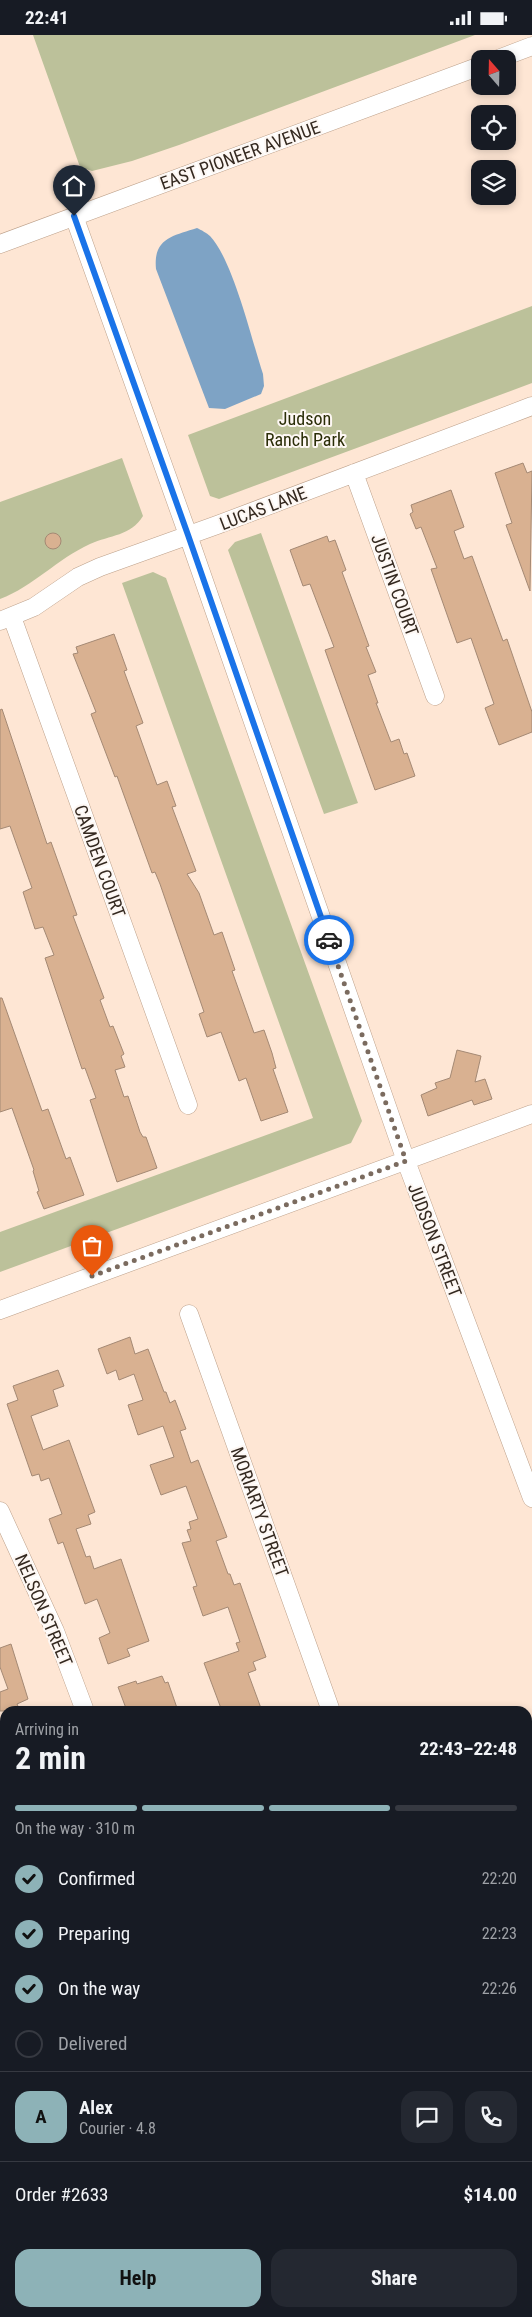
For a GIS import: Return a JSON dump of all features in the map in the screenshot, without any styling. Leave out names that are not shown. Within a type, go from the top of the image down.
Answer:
[{"type":"street","points":[[516,52],[532,46]]},
{"type":"street","name":"EAST PIONEER AVENUE","points":[[0,244],[471,68]]},
{"type":"street","name":"JUDSON STREET","points":[[74,216],[188,535],[406,1161],[532,1499]]},
{"type":"street","name":"LUCAS LANE","points":[[6,619],[34,607],[78,577],[532,406]]},
{"type":"street","name":"JUSTIN COURT","points":[[354,473],[435,696]]},
{"type":"street","name":"CAMDEN COURT","points":[[6,619],[188,1105]]},
{"type":"street","points":[[0,1310],[532,1114]]},
{"type":"street","name":"MORIARTY STREET","points":[[189,1314],[329,1706]]},
{"type":"street","name":"NELSON STREET","points":[[2,1520],[55,1631],[83,1706]]},
{"type":"green space","points":[[33,35],[475,35],[179,145],[132,161],[92,171],[80,167]]},
{"type":"green space","name":"Judson Ranch Park","points":[[532,306],[532,383],[219,499],[210,496],[188,435]]},
{"type":"green space","points":[[122,458],[143,516],[138,523],[120,534],[78,550],[24,587],[0,599],[0,502]]},
{"type":"green space","points":[[261,533],[358,803],[324,814],[228,550],[235,542]]},
{"type":"green space","points":[[153,572],[166,578],[362,1121],[351,1143],[0,1272],[0,1232],[313,1118],[122,583]]},
{"type":"water","points":[[197,228],[210,236],[226,263],[241,302],[263,374],[264,386],[261,394],[225,409],[209,408],[156,269],[158,251],[166,240]]},
{"type":"building","points":[[523,463],[527,473],[532,471],[530,591],[506,525],[512,523],[495,473]]},
{"type":"building","points":[[451,490],[464,527],[454,531],[464,559],[472,556],[503,641],[507,639],[532,712],[532,732],[499,745],[485,708],[494,704],[471,638],[457,643],[431,569],[437,568],[421,527],[416,529],[410,514],[413,512],[411,505]]},
{"type":"building","points":[[53,533],[59,535],[61,541],[59,547],[53,549],[47,547],[45,541],[47,535]]},
{"type":"building","points":[[327,536],[329,542],[335,540],[346,570],[342,572],[369,646],[366,647],[376,672],[368,675],[378,703],[376,703],[391,742],[399,739],[404,754],[407,753],[415,776],[375,790],[325,650],[334,647],[310,584],[303,586],[290,550]]},
{"type":"building","points":[[114,634],[127,670],[124,671],[143,723],[136,726],[157,785],[167,781],[176,806],[172,807],[196,871],[187,874],[199,893],[214,935],[222,932],[235,970],[232,971],[254,1033],[264,1030],[272,1053],[276,1068],[273,1069],[288,1112],[261,1121],[246,1078],[239,1081],[221,1032],[207,1037],[199,1014],[204,1012],[160,884],[155,872],[152,873],[117,776],[115,777],[91,714],[96,712],[73,654],[78,653],[76,647]]},
{"type":"building","points":[[2,709],[47,844],[51,842],[77,915],[73,916],[104,998],[100,1000],[110,1027],[113,1026],[124,1054],[121,1056],[125,1067],[115,1070],[124,1097],[128,1096],[140,1132],[143,1137],[146,1137],[157,1168],[117,1182],[90,1100],[96,1098],[85,1068],[82,1069],[45,958],[54,955],[43,927],[35,929],[23,892],[32,888],[10,826],[0,829],[0,710]]},
{"type":"building","points":[[0,998],[2,998],[42,1111],[48,1109],[66,1159],[70,1157],[84,1195],[44,1209],[37,1192],[39,1191],[34,1170],[12,1108],[0,1112]]},
{"type":"building","points":[[457,1050],[481,1056],[475,1082],[485,1079],[492,1099],[474,1105],[472,1100],[428,1116],[421,1095],[437,1088],[435,1083],[450,1078]]},
{"type":"building","points":[[130,1337],[135,1354],[148,1349],[164,1392],[166,1392],[170,1403],[175,1400],[186,1429],[180,1431],[191,1463],[198,1460],[227,1537],[216,1541],[234,1585],[240,1583],[266,1657],[253,1662],[256,1670],[248,1673],[260,1706],[220,1706],[204,1663],[239,1651],[236,1643],[240,1642],[228,1607],[203,1616],[193,1587],[197,1586],[182,1543],[191,1541],[187,1530],[191,1529],[189,1522],[198,1519],[186,1486],[161,1495],[150,1465],[174,1457],[163,1426],[138,1435],[128,1405],[143,1400],[134,1374],[119,1380],[116,1370],[107,1374],[98,1349]]},
{"type":"building","points":[[58,1370],[64,1386],[53,1390],[58,1406],[31,1416],[43,1450],[69,1440],[95,1512],[88,1515],[91,1524],[76,1529],[86,1557],[90,1556],[94,1569],[121,1559],[149,1641],[127,1649],[130,1656],[108,1664],[99,1638],[110,1633],[97,1599],[85,1604],[63,1542],[58,1544],[49,1519],[62,1514],[49,1478],[41,1481],[39,1474],[32,1476],[7,1404],[18,1400],[13,1386]]},
{"type":"building","points":[[11,1644],[28,1699],[17,1704],[18,1706],[0,1706],[0,1692],[8,1689],[0,1667],[0,1648]]},
{"type":"building","points":[[162,1676],[165,1683],[168,1682],[176,1706],[125,1706],[118,1687],[136,1681],[137,1684]]},
{"type":"way so far","points":[[92,1276],[406,1161],[329,940]]},
{"type":"route","points":[[74,216],[188,535],[329,940]]}]
